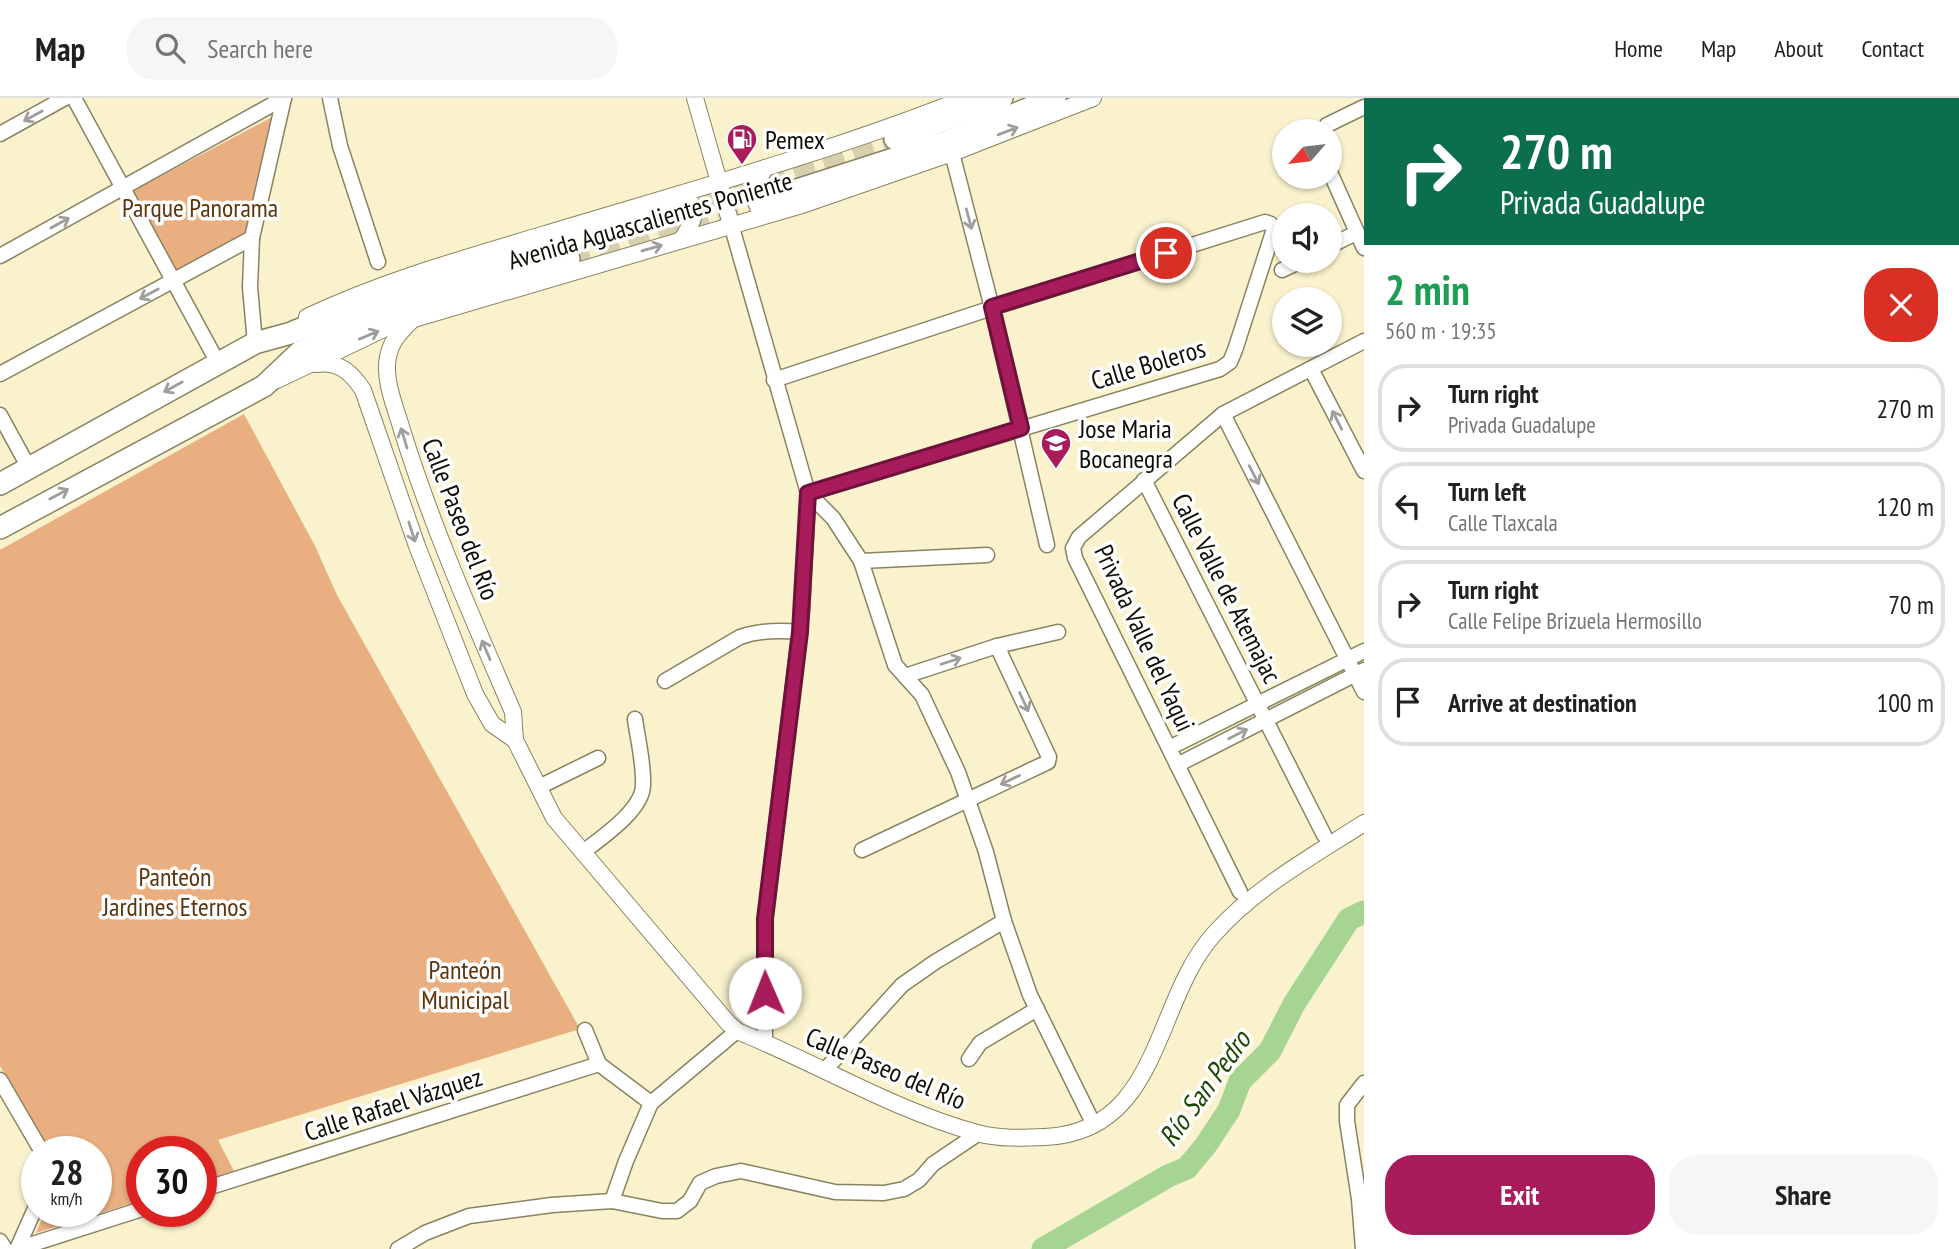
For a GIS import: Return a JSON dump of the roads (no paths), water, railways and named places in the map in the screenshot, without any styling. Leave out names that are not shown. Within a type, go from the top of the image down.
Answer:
[{"type":"main road","points":[[895,139],[1002,98]]},
{"type":"main road","name":"Avenida Aguascalientes Poniente","points":[[765,208],[943,143],[1055,98]]},
{"type":"main road","name":"Avenida Aguascalientes Poniente","points":[[0,484],[255,343],[290,333],[388,294],[677,200]]},
{"type":"main road","name":"Avenida Aguascalientes Poniente","points":[[0,528],[264,386],[300,352],[383,314],[414,303],[569,259]]},
{"type":"street","points":[[0,134],[65,98]]},
{"type":"street","points":[[74,98],[218,363]]},
{"type":"street","points":[[0,256],[284,98]]},
{"type":"street","points":[[255,343],[250,287],[252,238],[284,98]]},
{"type":"street","points":[[330,98],[340,146],[378,262]]},
{"type":"street","points":[[695,98],[808,493],[800,632],[765,919],[765,1042]]},
{"type":"street","name":"Avenida Aguascalientes Poniente","points":[[677,200],[719,182],[765,168],[942,102],[966,98]]},
{"type":"street","name":"Avenida Aguascalientes Poniente","points":[[264,386],[357,340],[414,318],[731,224],[765,208],[952,153],[1093,98]]},
{"type":"street","points":[[1339,119],[1364,107]]},
{"type":"street","points":[[952,153],[992,307],[1047,545]]},
{"type":"street","points":[[765,168],[758,180],[754,196],[765,208]]},
{"type":"street","points":[[1337,189],[1364,248]]},
{"type":"street","points":[[677,200],[689,200],[695,214],[682,239]]},
{"type":"street","name":"Calle Boleros","points":[[992,307],[1265,222],[1271,223],[1274,229],[1230,362],[1220,369],[1021,428]]},
{"type":"street","points":[[1342,240],[1356,233]]},
{"type":"street","points":[[0,374],[252,238]]},
{"type":"street","points":[[774,380],[992,307]]},
{"type":"street","name":"Calle Paseo del Río","points":[[414,318],[396,337],[387,359],[388,379],[416,475],[444,552],[513,712],[515,740],[554,818],[737,1031],[921,1114],[979,1133],[1003,1137],[1054,1136],[1094,1125],[1114,1112],[1141,1080],[1186,977],[1214,933],[1273,883],[1364,823]]},
{"type":"street","name":"Privada Valle del Yaqui","points":[[1240,892],[1075,558],[1073,548],[1079,537],[1223,414],[1364,341]]},
{"type":"street","name":"Calle Paseo del Río","points":[[310,364],[331,362],[351,373],[363,390],[417,546],[475,694],[492,724],[515,740]]},
{"type":"street","points":[[1311,369],[1364,471]]},
{"type":"street","points":[[1223,414],[1348,659],[1359,672],[1364,692]]},
{"type":"street","points":[[0,415],[29,467]]},
{"type":"street","points":[[808,493],[1021,428]]},
{"type":"street","name":"Calle Valle de Atemajac","points":[[1144,480],[1324,835]]},
{"type":"street","points":[[808,493],[833,518],[861,561],[895,666],[922,695],[970,800],[1004,922],[1037,1009],[1094,1125]]},
{"type":"street","points":[[861,561],[988,555]]},
{"type":"street","points":[[665,681],[740,637],[779,630],[800,632]]},
{"type":"street","points":[[905,676],[997,646],[1058,632]]},
{"type":"street","points":[[862,850],[1050,760],[997,646]]},
{"type":"street","points":[[1169,748],[1364,651]]},
{"type":"street","points":[[1177,765],[1359,672]]},
{"type":"street","points":[[583,852],[639,803],[644,787],[635,719]]},
{"type":"street","points":[[539,787],[598,758]]},
{"type":"street","points":[[825,1070],[902,985],[935,962],[1004,922]]},
{"type":"street","points":[[969,1059],[980,1043],[1037,1009]]},
{"type":"street","points":[[585,1030],[599,1064],[652,1103]]},
{"type":"street","points":[[612,1202],[626,1161],[652,1103],[737,1031]]},
{"type":"street","name":"Calle Rafael Vázquez","points":[[217,1185],[599,1064]]},
{"type":"street","points":[[0,1080],[33,1136]]},
{"type":"street","points":[[1363,1249],[1361,1197],[1347,1121],[1347,1105],[1364,1083]]},
{"type":"street","points":[[398,1249],[425,1233],[469,1216],[552,1205],[612,1202],[677,1211],[690,1201],[701,1183],[716,1176],[741,1171],[835,1192],[858,1194],[894,1191],[904,1189],[919,1180],[933,1164],[979,1133]]},
{"type":"street","points":[[17,1249],[126,1214]]},
{"type":"street","points":[[17,1249],[27,1227]]},
{"type":"street","points":[[0,1241],[5,1249]]},
{"type":"waterway","name":"Río San Pedro","points":[[1043,1249],[1168,1176],[1187,1168],[1229,1110],[1240,1081],[1270,1051],[1294,1004],[1349,919],[1364,912]]},
{"type":"tunnel","points":[[675,207],[895,139]]},
{"type":"tunnel","points":[[569,259],[769,199]]},
{"type":"place","name":"Pemex","points":[[742,166]]},
{"type":"place","name":"Jose Maria Bocanegra","points":[[1056,470]]},
{"type":"park label","name":"Parque Panorama","points":[[200,207]]},
{"type":"park label","name":"Panteón Jardines Eternos","points":[[175,891]]},
{"type":"park label","name":"Panteón Municipal","points":[[465,984]]}]
